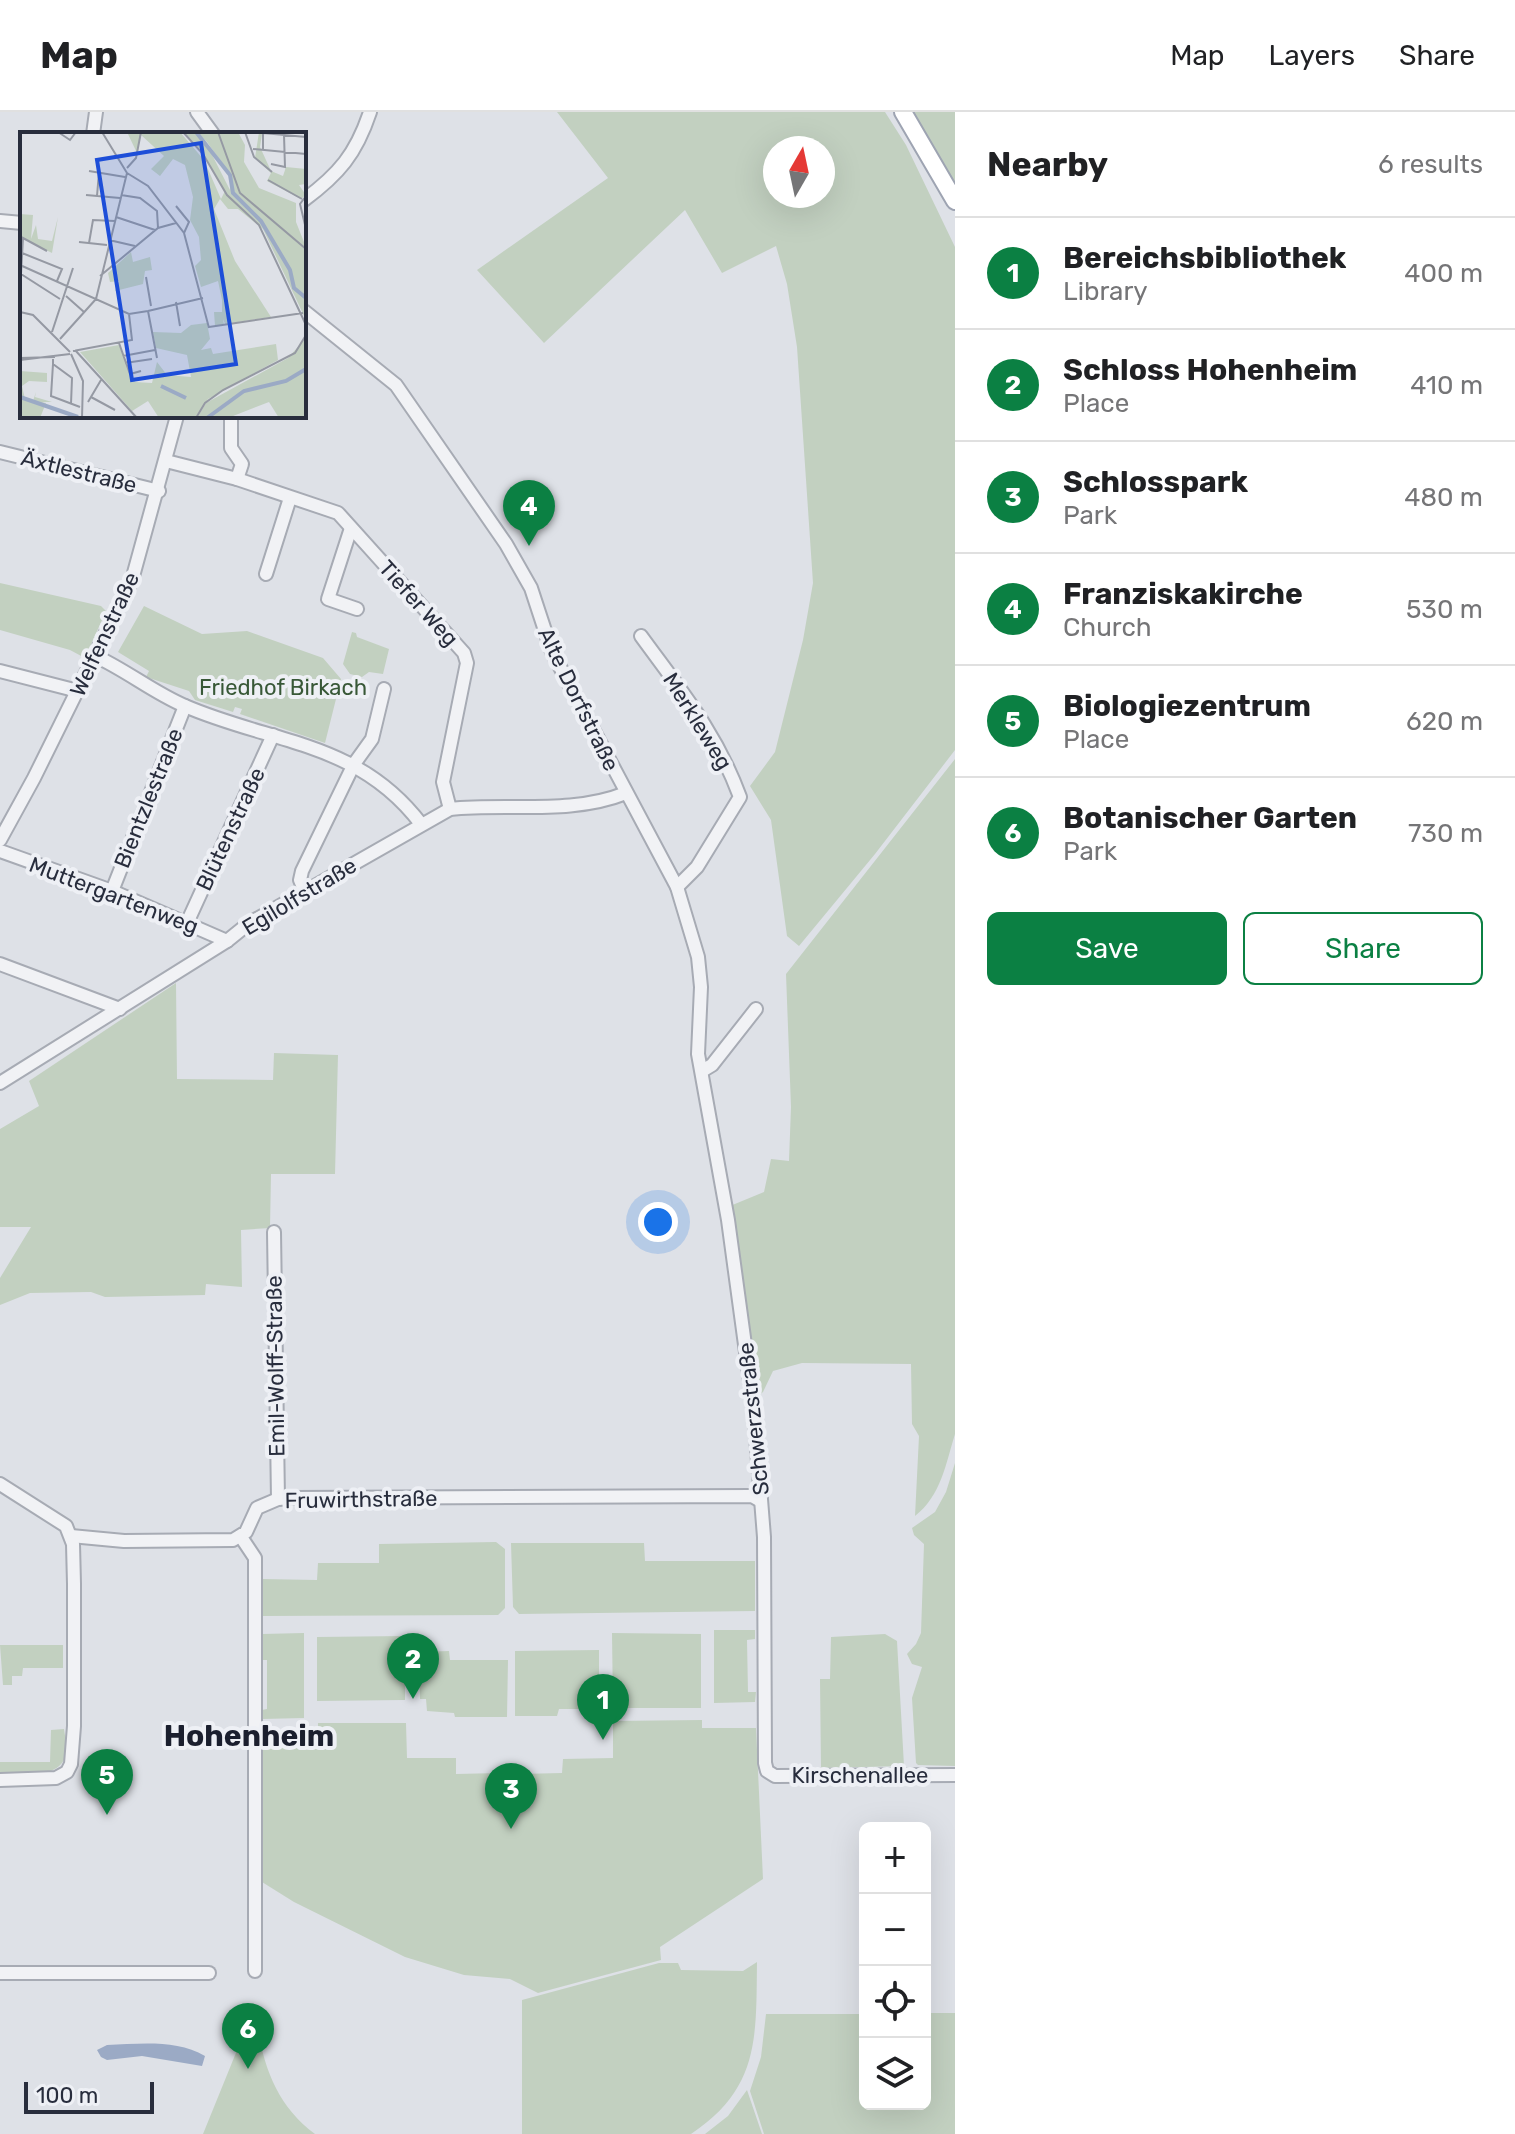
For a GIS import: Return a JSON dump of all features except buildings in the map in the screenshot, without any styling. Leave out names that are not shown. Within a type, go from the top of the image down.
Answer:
[{"type":"main road","points":[[903,112],[955,201]]},
{"type":"street","points":[[93,132],[96,112]]},
{"type":"street","points":[[197,112],[212,132]]},
{"type":"street","points":[[306,198],[330,180],[353,153],[370,112]]},
{"type":"street","points":[[0,221],[20,223]]},
{"type":"street","name":"Alte Dorfstraße","points":[[306,313],[396,385],[506,544],[531,588],[552,652],[677,887],[698,957],[701,987],[698,1054],[702,1071]]},
{"type":"street","name":"Welfenstraße","points":[[0,840],[132,580],[159,491],[177,418]]},
{"type":"street","points":[[231,418],[231,448],[242,464],[237,479]]},
{"type":"street","name":"Äxtlestraße","points":[[0,452],[159,491]]},
{"type":"street","name":"Tiefer Weg","points":[[166,461],[237,479],[338,513],[464,653],[467,663],[443,782],[450,809]]},
{"type":"street","points":[[266,574],[290,498]]},
{"type":"street","points":[[351,528],[328,599],[357,609]]},
{"type":"street","name":"Merkleweg","points":[[641,636],[685,694],[726,759],[740,797],[697,867],[677,887]]},
{"type":"street","points":[[95,656],[185,706],[354,764],[409,808],[421,824]]},
{"type":"street","points":[[0,671],[69,686],[78,691]]},
{"type":"street","points":[[305,892],[300,880],[302,871],[354,764],[372,739],[384,689]]},
{"type":"street","name":"Bientzlestraße","points":[[112,891],[185,706]]},
{"type":"street","name":"Blütenstraße","points":[[187,923],[273,735]]},
{"type":"street","name":"Egilolfstraße","points":[[0,1083],[227,941],[248,924],[450,809],[581,805],[604,802],[626,793]]},
{"type":"street","name":"Muttergartenweg","points":[[0,851],[112,891],[227,941]]},
{"type":"street","points":[[0,964],[120,1009]]},
{"type":"street","points":[[702,1071],[712,1065],[756,1009]]},
{"type":"street","name":"Schwerzstraße","points":[[702,1071],[739,1298],[760,1474],[759,1500],[764,1537],[767,1771]]},
{"type":"street","name":"Emil-Wolff-Straße","points":[[274,1232],[278,1499]]},
{"type":"street","points":[[0,1484],[66,1526],[71,1536],[74,1584],[73,1754],[67,1772],[47,1779],[0,1780]]},
{"type":"street","name":"Fruwirthstraße","points":[[241,1537],[257,1508],[278,1499],[752,1496],[759,1500]]},
{"type":"street","points":[[71,1536],[124,1541],[233,1540],[241,1537],[255,1558],[255,1971]]},
{"type":"street","name":"Kirschenallee","points":[[767,1771],[775,1776],[955,1775]]},
{"type":"street","points":[[0,1973],[209,1973]]},
{"type":"green space","points":[[557,112],[885,112],[906,145],[955,247],[955,750],[799,946],[787,936],[771,820],[750,786],[775,752],[803,640],[813,583],[797,347],[787,284],[776,246],[722,273],[685,210],[544,343],[477,270],[608,178]]},
{"type":"green space","points":[[909,112],[955,112],[955,194]]},
{"type":"green space","points":[[0,583],[101,606],[106,611],[85,658],[70,650],[0,630]]},
{"type":"green space","name":"Friedhof Birkach","points":[[144,606],[202,634],[247,631],[323,658],[341,679],[325,743],[240,714],[242,709],[235,707],[233,712],[195,700],[189,691],[146,677],[149,671],[118,652]]},
{"type":"green space","points":[[352,632],[357,637],[389,649],[383,674],[369,672],[362,677],[350,674],[343,664]]},
{"type":"green space","points":[[955,759],[955,1434],[937,1489],[915,1516],[919,1436],[912,1424],[911,1364],[802,1363],[773,1371],[763,1392],[757,1397],[730,1206],[764,1192],[771,1159],[789,1161],[791,1107],[786,974]]},
{"type":"green space","points":[[176,983],[177,1079],[273,1080],[274,1053],[338,1055],[335,1174],[271,1174],[270,1228],[241,1230],[242,1287],[206,1284],[205,1295],[105,1297],[91,1292],[30,1293],[0,1305],[0,1278],[31,1227],[0,1227],[0,1129],[39,1106],[29,1081]]},
{"type":"green space","points":[[955,1463],[955,1766],[918,1765],[912,1698],[922,1667],[912,1664],[907,1654],[921,1633],[924,1544],[914,1535],[912,1528],[935,1512],[946,1492]]},
{"type":"green space","points":[[496,1542],[505,1549],[505,1608],[498,1615],[262,1616],[262,1579],[317,1580],[318,1563],[379,1563],[379,1544]]},
{"type":"green space","points":[[511,1543],[644,1543],[645,1561],[755,1561],[755,1611],[519,1614],[513,1607]]},
{"type":"green space","points":[[714,1630],[755,1630],[755,1639],[747,1640],[748,1692],[756,1692],[755,1702],[714,1703]]},
{"type":"green space","points":[[304,1633],[304,1718],[262,1719],[262,1710],[267,1709],[267,1660],[262,1660],[262,1634]]},
{"type":"green space","points":[[612,1633],[701,1634],[701,1708],[613,1708]]},
{"type":"green space","points":[[885,1634],[897,1641],[904,1766],[821,1768],[820,1679],[830,1679],[831,1637]]},
{"type":"green space","points":[[405,1636],[405,1700],[317,1701],[317,1637]]},
{"type":"green space","points":[[0,1645],[63,1645],[63,1668],[23,1668],[22,1676],[12,1676],[12,1685],[3,1685]]},
{"type":"green space","points":[[599,1650],[599,1699],[591,1699],[592,1709],[559,1709],[557,1716],[515,1716],[515,1651]]},
{"type":"green space","points":[[449,1651],[450,1660],[508,1660],[507,1717],[455,1717],[454,1713],[427,1711],[426,1699],[420,1699],[419,1652]]},
{"type":"green space","points":[[702,1720],[702,1728],[756,1728],[763,1879],[660,1947],[661,1960],[538,1993],[510,1979],[464,1975],[405,1957],[294,1902],[262,1882],[262,1732],[318,1731],[318,1723],[406,1723],[407,1758],[456,1758],[456,1774],[499,1773],[499,1780],[520,1780],[520,1774],[562,1773],[563,1759],[613,1758],[613,1721]]},
{"type":"green space","points":[[64,1729],[66,1755],[55,1769],[38,1774],[0,1775],[0,1762],[50,1762],[51,1730]]},
{"type":"green space","points":[[757,1962],[756,2014],[750,2059],[730,2098],[691,2134],[522,2134],[522,2000],[659,1963],[678,1963],[681,1970],[743,1971]]},
{"type":"green space","points":[[255,2006],[260,2043],[278,2093],[288,2108],[315,2134],[203,2134]]},
{"type":"green space","points":[[931,2013],[955,2013],[955,2134],[764,2134],[750,2091],[761,2057],[766,2014],[859,2014],[859,2110],[931,2110]]},
{"type":"green space","points":[[747,2090],[762,2134],[705,2134],[728,2116]]},
{"type":"water","points":[[107,2045],[170,2045],[205,2056],[202,2066],[142,2056],[107,2060],[97,2050]]},
{"type":"place","name":"Franziskakirche","points":[[529,546]]},
{"type":"place","name":"Schloss Hohenheim","points":[[413,1699]]},
{"type":"place","name":"Bereichsbibliothek","points":[[603,1740]]},
{"type":"place","name":"Biologiezentrum","points":[[107,1815]]},
{"type":"place","name":"Schlosspark","points":[[511,1829]]},
{"type":"place","name":"Botanischer Garten","points":[[248,2069]]},
{"type":"district","name":"Hohenheim","points":[[249,1736]]}]
